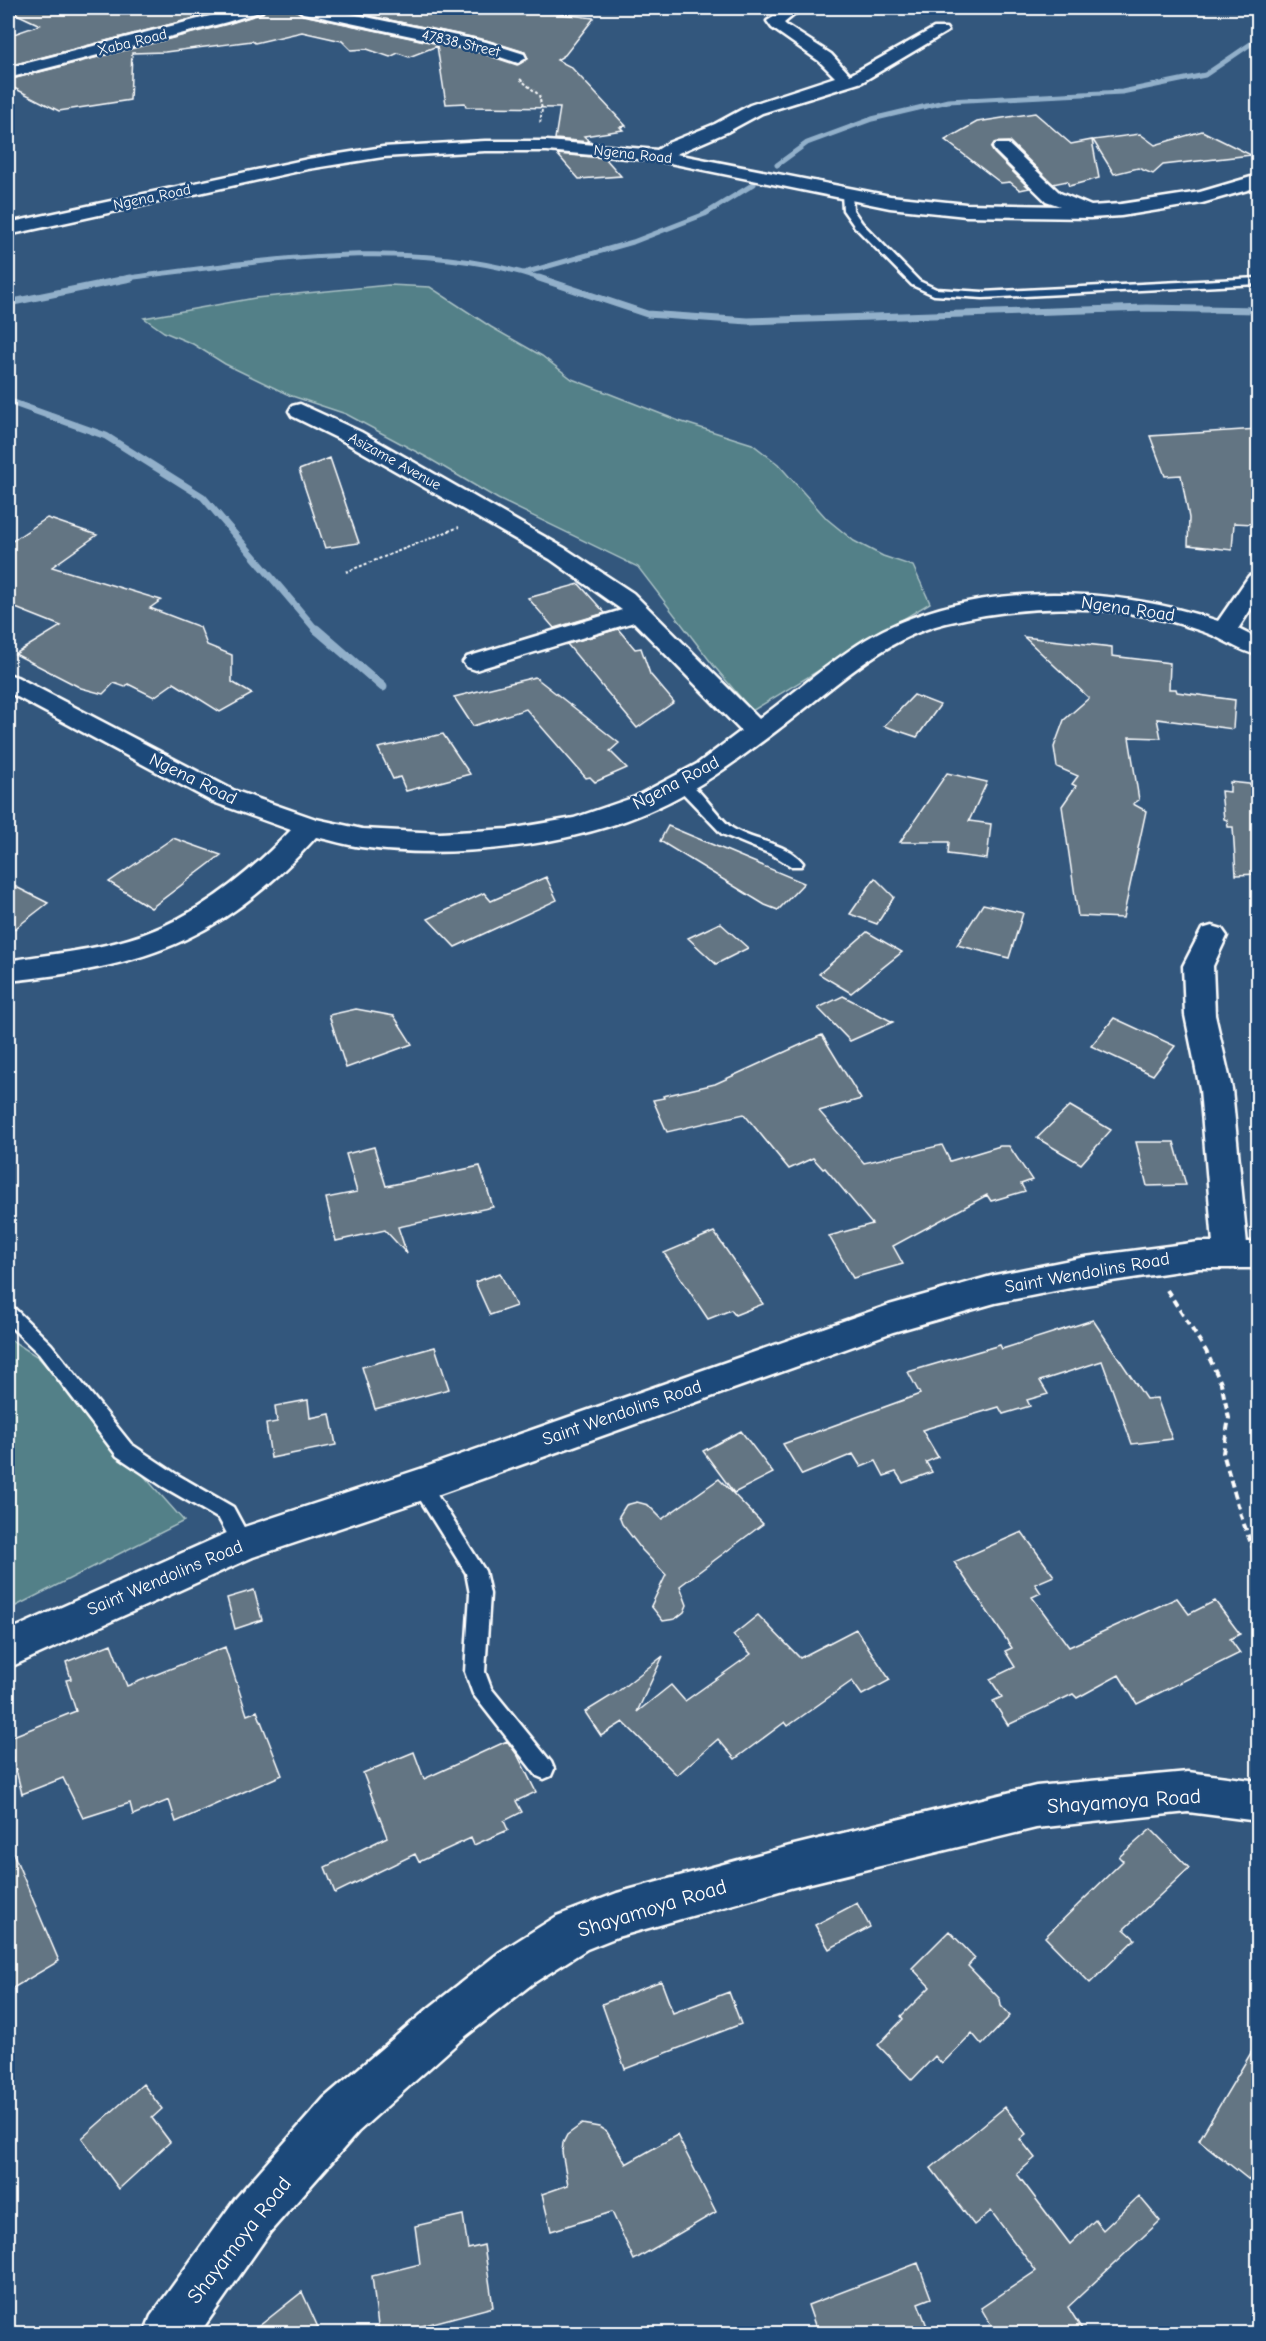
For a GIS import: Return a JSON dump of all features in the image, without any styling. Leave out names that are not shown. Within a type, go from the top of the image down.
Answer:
[{"type":"street","name":"Xaba Road","points":[[8,73],[256,8]]},
{"type":"street","name":"47838 Street","points":[[303,8],[486,47],[518,58]]},
{"type":"street","points":[[788,14],[775,21],[778,27],[802,41],[840,71],[844,79],[836,84]]},
{"type":"street","points":[[660,156],[674,147],[721,128],[756,109],[855,78],[940,31]]},
{"type":"street","name":"Ngena Road","points":[[8,229],[308,164],[383,152],[535,145],[660,156],[890,202],[966,210],[1090,212],[1131,208],[1202,198],[1258,181]]},
{"type":"street","points":[[1002,148],[1053,197],[1090,212]]},
{"type":"street","name":"Asizame Avenue","points":[[300,411],[353,437],[568,560],[624,598],[757,732]]},
{"type":"street","points":[[1224,631],[1258,581]]},
{"type":"street","name":"Ngena Road","points":[[8,682],[223,796],[310,827],[362,837],[440,842],[509,837],[578,826],[645,803],[707,770],[873,646],[901,631],[938,617],[1007,603],[1073,601],[1133,606],[1184,617],[1224,631],[1258,648]]},
{"type":"street","points":[[476,662],[638,613]]},
{"type":"street","points":[[8,970],[84,959],[139,946],[176,933],[210,914],[295,844],[310,827]]},
{"type":"street","points":[[1212,936],[1198,966],[1200,1015],[1216,1089],[1245,1255]]},
{"type":"street","name":"Saint Wendolins Road","points":[[8,1650],[243,1544],[420,1485],[889,1320],[995,1289],[1085,1271],[1199,1255],[1245,1255]]},
{"type":"street","name":"Shayamoya Road","points":[[169,2334],[253,2215],[341,2115],[446,2023],[516,1968],[573,1932],[617,1915],[790,1867],[1036,1807],[1188,1792],[1258,1801]]},
{"type":"lane","points":[[847,194],[849,211],[865,232],[896,260],[910,279],[931,290],[952,295],[1258,281]]},
{"type":"lane","points":[[681,783],[695,796],[713,820],[729,832],[756,845],[776,851],[796,863]]},
{"type":"lane","points":[[8,1313],[45,1349],[124,1450],[169,1480],[226,1513],[243,1544]]},
{"type":"lane","points":[[420,1485],[475,1571],[480,1594],[475,1672],[483,1694],[544,1769]]},
{"type":"path","name":"47838 Street","points":[[518,58],[512,67],[514,72],[523,83],[537,92],[543,108],[535,145]]},
{"type":"path","points":[[346,572],[490,515]]},
{"type":"path","points":[[1149,1262],[1216,1368],[1222,1384],[1229,1419],[1228,1431],[1222,1446],[1223,1453],[1242,1519],[1258,1562]]},
{"type":"green space","points":[[389,285],[430,287],[491,327],[542,356],[572,379],[679,421],[752,444],[778,464],[827,519],[854,541],[883,556],[913,566],[930,603],[752,711],[713,665],[638,567],[498,499],[346,414],[289,395],[225,364],[193,344],[164,332],[144,318],[255,298]]},
{"type":"green space","points":[[8,1338],[38,1357],[184,1521],[8,1610]]},
{"type":"building","points":[[8,8],[234,8],[8,66],[8,36],[40,25]]},
{"type":"building","points":[[266,8],[293,8],[303,15],[481,53],[517,65],[528,59],[525,52],[486,40],[332,8],[552,8],[546,12],[594,18],[565,55],[557,60],[571,67],[626,126],[620,127],[623,130],[584,136],[590,142],[555,139],[560,108],[466,107],[465,103],[446,104],[437,46],[409,57],[398,53],[390,57],[367,49],[351,50],[342,41],[302,32],[255,43],[252,41],[165,52],[132,53],[130,100],[59,111],[8,85],[8,80],[228,24],[263,13]]},
{"type":"building","points":[[1035,113],[1071,144],[1092,140],[1099,178],[1069,186],[1067,181],[1053,184],[1010,142],[994,143],[991,148],[994,153],[1029,188],[1020,190],[1010,182],[1001,183],[945,140],[977,122]]},
{"type":"building","points":[[1202,131],[1251,155],[1163,165],[1153,174],[1138,168],[1114,174],[1093,140],[1140,134],[1155,145]]},
{"type":"building","points":[[557,154],[605,158],[621,176],[579,179]]},
{"type":"building","points":[[1258,429],[1258,501],[1252,502],[1254,524],[1234,523],[1232,550],[1188,545],[1189,518],[1181,475],[1165,476],[1150,436]]},
{"type":"building","points":[[330,458],[359,543],[325,548],[299,470]]},
{"type":"building","points":[[47,518],[97,535],[52,567],[161,600],[150,608],[200,627],[207,645],[232,655],[232,682],[252,694],[220,712],[174,683],[154,697],[128,684],[125,687],[114,683],[103,694],[81,688],[15,654],[61,626],[8,605],[8,544]]},
{"type":"building","points":[[579,584],[605,613],[554,628],[528,598]]},
{"type":"building","points":[[618,629],[635,649],[641,648],[650,674],[674,702],[637,728],[567,644]]},
{"type":"building","points":[[1024,637],[1112,647],[1112,656],[1170,663],[1169,689],[1235,700],[1233,729],[1157,719],[1161,738],[1129,737],[1139,800],[1133,804],[1146,811],[1123,918],[1078,916],[1062,806],[1076,786],[1072,784],[1078,776],[1057,767],[1054,747],[1064,720],[1089,698]]},
{"type":"building","points":[[535,677],[619,743],[610,751],[627,768],[595,782],[590,777],[586,778],[526,709],[473,726],[454,697]]},
{"type":"building","points":[[914,695],[940,705],[917,737],[884,726]]},
{"type":"building","points":[[443,734],[470,774],[406,791],[400,777],[393,779],[378,748]]},
{"type":"building","points":[[947,773],[987,782],[969,821],[991,824],[987,859],[948,854],[949,842],[900,842]]},
{"type":"building","points":[[1230,782],[1258,785],[1258,874],[1236,875],[1233,827],[1228,827],[1227,820],[1224,819],[1221,791],[1230,792]]},
{"type":"building","points":[[668,826],[804,883],[778,910],[765,905],[660,841]]},
{"type":"building","points":[[173,838],[221,855],[151,908],[109,882]]},
{"type":"building","points":[[546,877],[557,900],[455,947],[428,919],[484,893],[491,901]]},
{"type":"building","points":[[875,878],[894,897],[877,924],[850,914]]},
{"type":"building","points":[[8,883],[48,903],[8,934]]},
{"type":"building","points":[[983,904],[1023,913],[1009,958],[957,945]]},
{"type":"building","points":[[720,923],[748,948],[716,964],[688,938]]},
{"type":"building","points":[[867,932],[902,952],[851,993],[819,974]]},
{"type":"building","points":[[843,996],[893,1022],[850,1041],[818,1008]]},
{"type":"building","points":[[356,1009],[394,1016],[412,1044],[346,1068],[329,1015]]},
{"type":"building","points":[[1114,1018],[1175,1046],[1153,1075],[1091,1046]]},
{"type":"building","points":[[822,1035],[861,1099],[819,1111],[864,1163],[942,1145],[950,1161],[1000,1146],[1009,1146],[1032,1180],[1021,1184],[1025,1191],[991,1201],[987,1195],[893,1246],[903,1264],[853,1278],[829,1236],[872,1224],[825,1168],[823,1169],[813,1158],[789,1169],[744,1114],[667,1132],[653,1100],[715,1084]]},
{"type":"building","points":[[1070,1106],[1111,1130],[1081,1164],[1037,1138]]},
{"type":"building","points":[[1136,1142],[1174,1142],[1186,1185],[1147,1186]]},
{"type":"building","points":[[374,1147],[386,1186],[480,1166],[493,1207],[398,1227],[407,1254],[385,1230],[336,1241],[326,1198],[357,1192],[346,1154]]},
{"type":"building","points":[[714,1232],[763,1304],[735,1315],[731,1310],[708,1319],[664,1253]]},
{"type":"building","points":[[500,1273],[516,1306],[490,1315],[475,1282]]},
{"type":"building","points":[[1093,1320],[1146,1399],[1157,1398],[1172,1439],[1132,1444],[1102,1361],[1040,1381],[1048,1394],[1027,1400],[1030,1406],[1003,1414],[999,1407],[922,1430],[938,1457],[926,1462],[932,1472],[903,1483],[896,1472],[884,1476],[876,1461],[861,1467],[853,1454],[802,1475],[783,1444],[920,1394],[908,1372],[1000,1345],[1002,1349]]},
{"type":"building","points":[[435,1347],[449,1389],[375,1409],[362,1367]]},
{"type":"building","points":[[308,1400],[310,1418],[330,1414],[336,1445],[271,1458],[266,1424],[277,1422],[275,1406]]},
{"type":"building","points":[[741,1431],[773,1473],[734,1493],[703,1451]]},
{"type":"building","points":[[719,1479],[763,1524],[680,1586],[687,1605],[684,1612],[675,1619],[663,1621],[651,1606],[666,1575],[642,1550],[622,1524],[619,1516],[626,1505],[637,1502],[648,1505],[662,1519]]},
{"type":"building","points":[[1022,1532],[1054,1576],[1035,1584],[1041,1593],[1032,1597],[1069,1647],[1177,1598],[1189,1614],[1215,1601],[1240,1634],[1230,1639],[1240,1653],[1137,1704],[1119,1675],[1077,1698],[1073,1694],[1008,1725],[993,1701],[1002,1697],[990,1679],[1015,1667],[1005,1651],[1012,1648],[954,1562]]},
{"type":"building","points":[[254,1590],[262,1620],[235,1629],[227,1598]]},
{"type":"building","points":[[758,1615],[800,1658],[856,1629],[890,1680],[862,1695],[852,1681],[788,1726],[785,1722],[735,1759],[718,1739],[677,1775],[623,1722],[601,1736],[585,1712],[616,1693],[663,1656],[637,1712],[671,1685],[685,1701],[751,1654],[733,1635]]},
{"type":"building","points":[[111,1644],[127,1686],[225,1647],[247,1715],[257,1711],[282,1775],[176,1822],[169,1800],[133,1815],[130,1803],[83,1818],[63,1778],[22,1794],[8,1738],[76,1711],[66,1680],[71,1679],[66,1662]]},
{"type":"building","points":[[507,1741],[518,1756],[536,1792],[516,1801],[522,1812],[504,1821],[508,1830],[474,1845],[471,1838],[419,1862],[415,1854],[335,1893],[325,1867],[387,1837],[363,1773],[414,1752],[424,1779]]},
{"type":"building","points":[[1151,1829],[1189,1868],[1124,1929],[1135,1939],[1090,1983],[1045,1937],[1123,1861],[1119,1857]]},
{"type":"building","points":[[8,1841],[59,1961],[8,1991]]},
{"type":"building","points":[[857,1903],[870,1927],[829,1949],[815,1925]]},
{"type":"building","points":[[949,1931],[975,1958],[968,1966],[1000,1999],[1001,2006],[1010,2016],[982,2045],[972,2033],[942,2064],[935,2056],[912,2080],[878,2045],[903,2019],[901,2016],[930,1987],[912,1968]]},
{"type":"building","points":[[661,1981],[673,2013],[729,1992],[741,2024],[625,2069],[602,2004]]},
{"type":"building","points":[[1258,2041],[1258,2187],[1199,2140]]},
{"type":"building","points":[[143,2084],[162,2109],[152,2118],[170,2142],[119,2189],[82,2138]]},
{"type":"building","points":[[1005,2107],[1026,2134],[1020,2139],[1035,2158],[1017,2174],[1070,2244],[1095,2220],[1103,2230],[1139,2196],[1160,2221],[1068,2307],[1085,2334],[996,2334],[981,2308],[1036,2271],[991,2211],[974,2225],[931,2168]]},
{"type":"building","points":[[582,2124],[599,2127],[607,2132],[626,2164],[677,2135],[716,2212],[634,2260],[612,2212],[551,2231],[542,2194],[568,2185],[562,2152],[563,2143],[567,2135]]},
{"type":"building","points":[[463,2215],[468,2249],[484,2245],[493,2307],[414,2328],[415,2334],[379,2334],[372,2276],[420,2264],[415,2226]]},
{"type":"building","points":[[918,2263],[931,2298],[918,2303],[930,2334],[818,2334],[808,2305]]},
{"type":"building","points":[[302,2292],[321,2334],[249,2334]]},
{"type":"waterway","points":[[777,165],[807,143],[872,119],[948,101],[1122,92],[1205,75],[1258,39]]},
{"type":"waterway","points":[[524,273],[633,242],[705,214],[754,184]]},
{"type":"waterway","points":[[119,279],[279,260],[386,255],[439,258],[491,265],[543,279]]},
{"type":"waterway","points":[[8,303],[131,278]]},
{"type":"waterway","points":[[539,278],[647,314],[748,321],[1146,308],[1258,310]]},
{"type":"waterway","points":[[8,401],[106,436],[203,497],[317,631]]},
{"type":"waterway","points":[[316,629],[383,687]]}]
